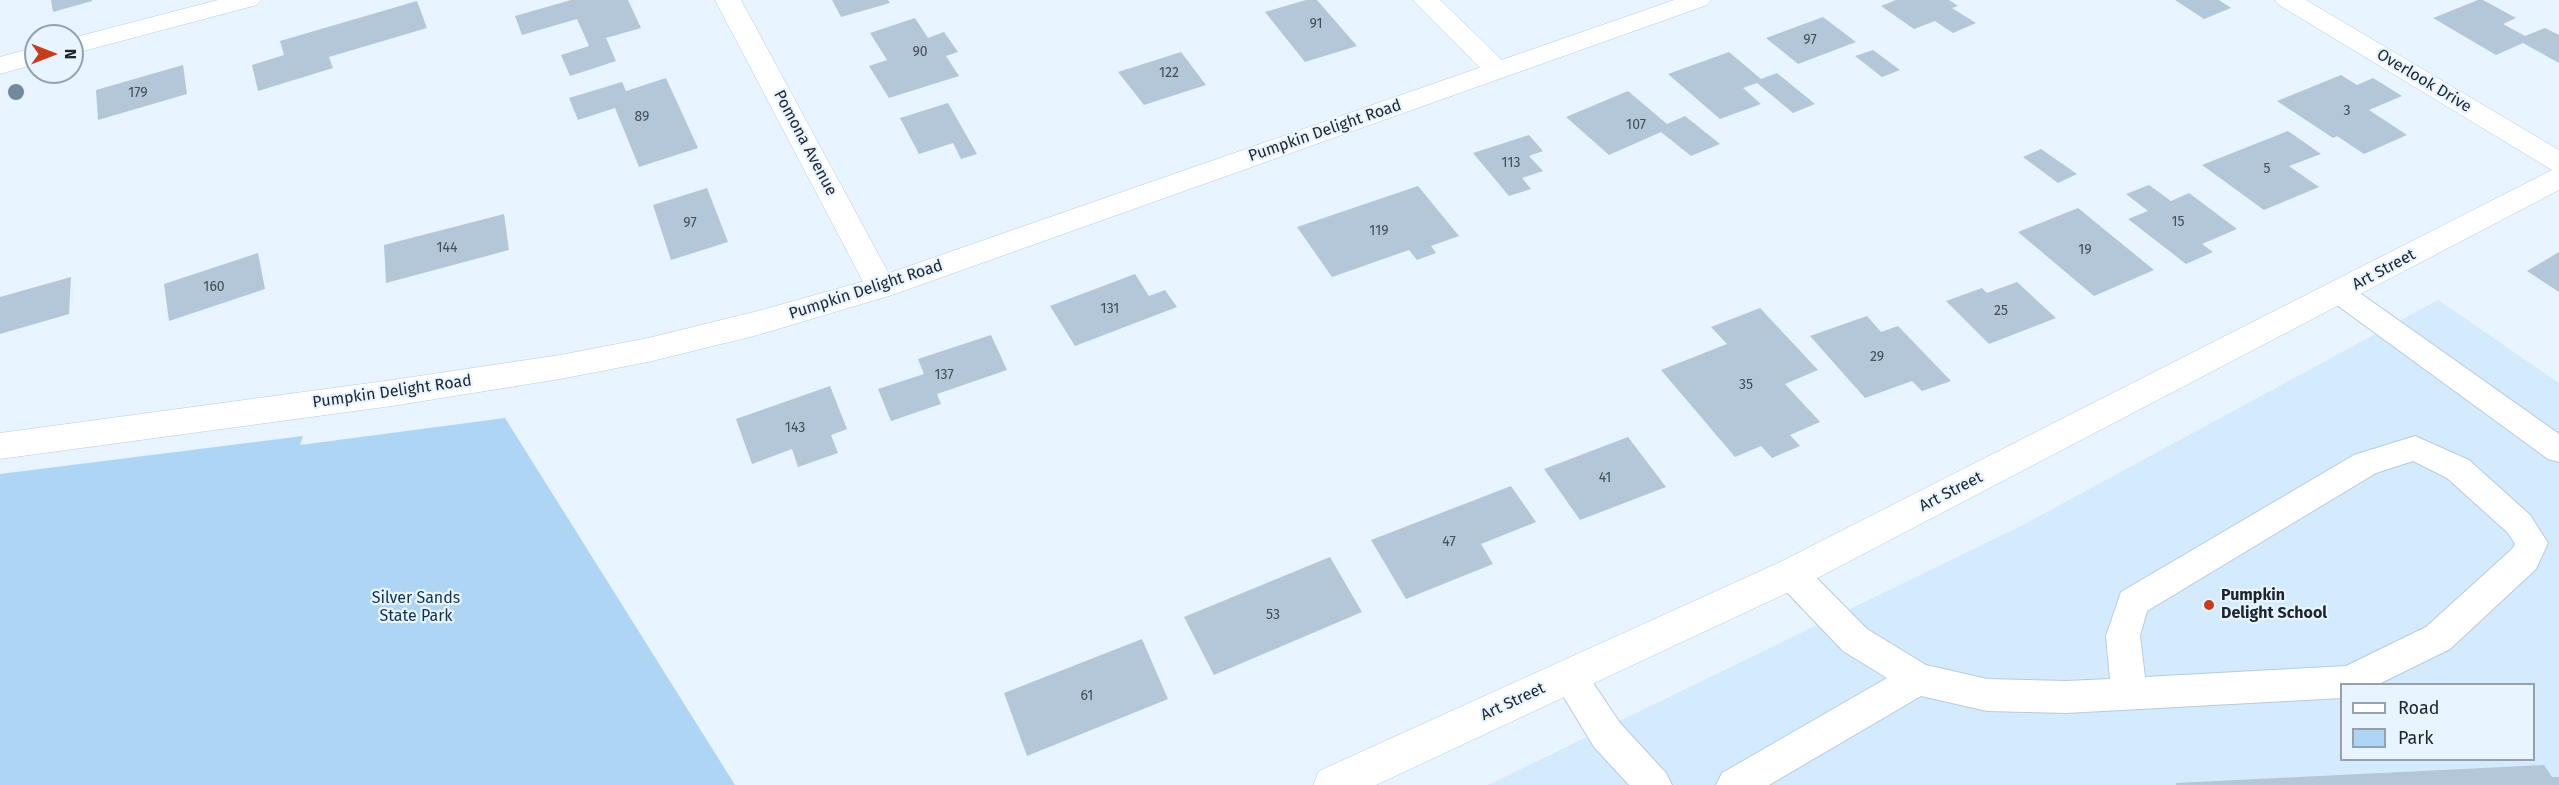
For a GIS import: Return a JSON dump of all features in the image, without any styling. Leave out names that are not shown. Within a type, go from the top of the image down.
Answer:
[{"type":"street","points":[[84,43],[248,0]]},
{"type":"street","name":"Pomona Avenue","points":[[728,0],[881,287]]},
{"type":"street","points":[[1426,0],[1497,70]]},
{"type":"street","name":"Pumpkin Delight Road","points":[[0,446],[560,368],[648,350],[758,323],[881,287],[1698,0]]},
{"type":"street","name":"Overlook Drive","points":[[2288,0],[2559,163]]},
{"type":"street","points":[[0,66],[24,59]]},
{"type":"street","name":"Art Street","points":[[1333,785],[1791,574],[2340,293],[2559,178]]},
{"type":"lane","points":[[2340,293],[2559,450]]},
{"type":"lane","points":[[1791,574],[1856,640],[1918,679],[1987,695],[2066,697],[2129,694],[2349,682],[2438,638],[2524,560],[2532,543],[2519,524],[2458,469],[2415,448],[2365,464],[2133,602],[2123,636],[2129,694]]},
{"type":"lane","points":[[1569,676],[1607,735],[1653,785]]},
{"type":"lane","points":[[1735,785],[1918,679]]},
{"type":"shaded area","name":"Pumpkin Delight School","points":[[2438,300],[2559,383],[2559,785],[1488,785],[2023,525]]},
{"type":"green space","name":"Silver Sands State Park","points":[[505,418],[735,785],[0,785],[0,474],[303,436],[300,445]]},
{"type":"building","points":[[51,0],[92,0],[92,1],[53,12]]},
{"type":"building","points":[[571,0],[628,0],[641,28],[606,38],[616,61],[570,76],[561,55],[589,46],[577,19],[522,35],[515,16]]},
{"type":"building","points":[[832,0],[888,0],[890,3],[841,17]]},
{"type":"building","points":[[1306,0],[1317,0],[1357,46],[1305,62],[1265,12]]},
{"type":"building","points":[[1896,0],[1949,0],[1958,6],[1952,8],[1976,23],[1953,33],[1935,21],[1914,29],[1881,6]]},
{"type":"building","points":[[2175,0],[2219,0],[2231,8],[2204,19]]},
{"type":"building","points":[[2483,0],[2516,18],[2503,24],[2525,36],[2545,28],[2559,35],[2559,63],[2523,43],[2496,55],[2433,18]]},
{"type":"building","points":[[417,1],[427,28],[329,57],[333,68],[258,91],[252,65],[284,55],[280,41]]},
{"type":"building","points":[[1823,17],[1856,42],[1798,64],[1766,38]]},
{"type":"building","points":[[915,18],[928,38],[944,32],[958,52],[946,56],[959,76],[889,98],[869,66],[887,60],[870,33]]},
{"type":"building","points":[[1873,50],[1900,70],[1882,77],[1855,56]]},
{"type":"building","points":[[1181,52],[1206,85],[1144,105],[1118,72]]},
{"type":"building","points":[[1729,52],[1761,79],[1777,73],[1815,104],[1793,113],[1757,83],[1743,88],[1761,104],[1720,119],[1668,74]]},
{"type":"building","points":[[183,65],[187,94],[98,120],[96,90]]},
{"type":"building","points":[[2341,75],[2357,85],[2373,78],[2402,96],[2369,110],[2407,135],[2364,154],[2337,136],[2333,138],[2277,101]]},
{"type":"building","points":[[666,78],[698,148],[639,167],[615,108],[578,120],[569,98],[622,82],[626,91]]},
{"type":"building","points":[[1628,91],[1667,124],[1685,116],[1720,144],[1691,156],[1661,132],[1609,155],[1566,117]]},
{"type":"building","points":[[948,103],[977,154],[961,159],[953,143],[919,154],[900,118]]},
{"type":"building","points":[[2288,131],[2321,154],[2289,166],[2319,187],[2264,210],[2202,165]]},
{"type":"building","points":[[1529,135],[1543,151],[1529,156],[1543,171],[1522,178],[1531,189],[1509,196],[1473,153]]},
{"type":"building","points":[[2041,149],[2077,174],[2058,183],[2023,157]]},
{"type":"building","points":[[2149,185],[2171,201],[2189,193],[2237,229],[2202,244],[2213,252],[2186,264],[2128,219],[2148,211],[2126,194]]},
{"type":"building","points":[[1418,186],[1459,236],[1431,246],[1436,253],[1417,260],[1409,250],[1332,277],[1297,227]]},
{"type":"building","points":[[707,188],[728,242],[671,260],[653,205]]},
{"type":"building","points":[[2078,208],[2154,270],[2094,296],[2018,232]]},
{"type":"building","points":[[504,214],[509,250],[386,283],[384,245]]},
{"type":"building","points":[[2559,252],[2559,292],[2527,271]]},
{"type":"building","points":[[258,253],[265,289],[169,321],[164,284]]},
{"type":"building","points":[[1135,274],[1149,296],[1165,290],[1177,307],[1075,346],[1050,306]]},
{"type":"building","points":[[71,277],[69,314],[0,334],[0,297]]},
{"type":"building","points":[[2017,282],[2056,318],[1989,344],[1946,301],[1982,288],[1987,293]]},
{"type":"building","points":[[1760,308],[1818,370],[1785,384],[1820,422],[1790,435],[1800,446],[1772,458],[1761,446],[1735,457],[1661,370],[1727,344],[1711,327]]},
{"type":"building","points":[[1867,316],[1881,332],[1898,326],[1951,381],[1922,391],[1912,381],[1865,398],[1810,336]]},
{"type":"building","points":[[991,335],[1007,370],[937,394],[941,404],[891,421],[878,389],[924,374],[918,359]]},
{"type":"building","points":[[830,386],[847,429],[831,435],[838,453],[798,467],[792,449],[752,464],[736,419]]},
{"type":"building","points":[[1628,437],[1666,487],[1580,520],[1544,469]]},
{"type":"building","points":[[1511,486],[1536,522],[1481,544],[1493,564],[1406,599],[1371,540]]},
{"type":"building","points":[[1330,557],[1362,612],[1214,675],[1184,617]]},
{"type":"building","points":[[1142,639],[1168,699],[1027,756],[1004,693]]},
{"type":"building","points":[[2544,765],[2552,777],[2559,777],[2559,785],[2176,785],[2176,783]]},
{"type":"place","name":"Pumpkin Delight School","points":[[2209,605]]}]
